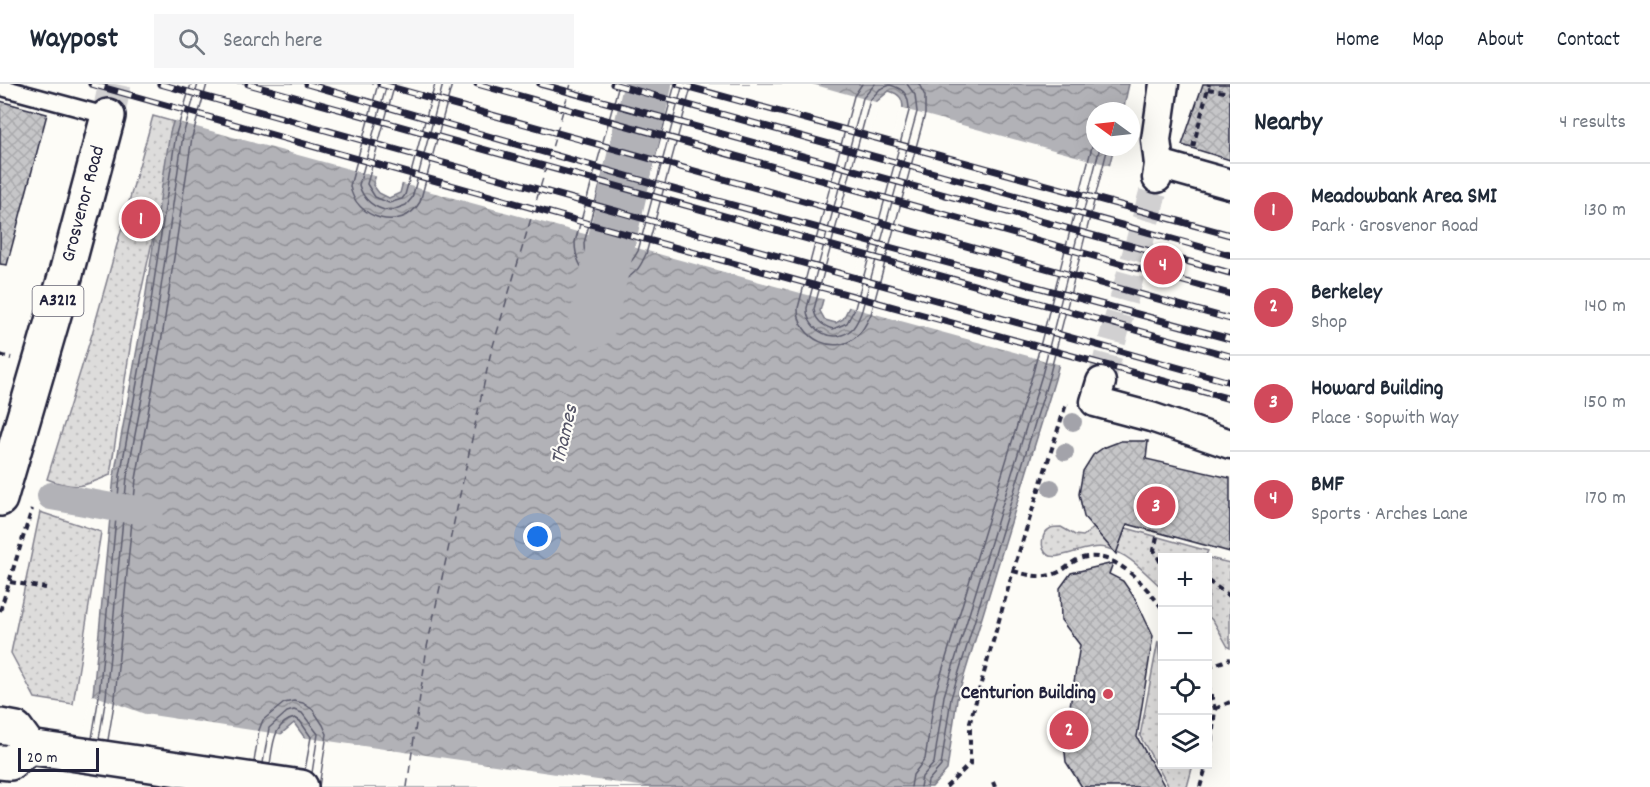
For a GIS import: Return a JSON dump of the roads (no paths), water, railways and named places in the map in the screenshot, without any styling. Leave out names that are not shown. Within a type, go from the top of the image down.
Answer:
[{"type":"main road","name":"Grosvenor Road","points":[[0,499],[65,277],[108,116]]},
{"type":"main road","points":[[0,726],[16,729],[29,747],[301,787]]},
{"type":"main road","points":[[0,762],[10,763],[29,747]]},
{"type":"street","points":[[1164,84],[1156,140],[1158,171],[1230,184]]},
{"type":"street","points":[[1098,392],[1152,417],[1230,444]]},
{"type":"lane","points":[[0,87],[108,116]]},
{"type":"water","points":[[185,84],[401,84],[373,185],[379,193],[389,198],[400,193],[430,84],[600,238],[598,254],[605,260],[617,256],[625,245],[670,84],[1129,84],[1125,102],[1086,102],[1086,156],[1112,156],[1055,379],[957,699],[947,770],[932,787],[296,787],[305,738],[294,723],[281,734],[78,787],[93,695],[114,476],[141,327],[170,132]],"holes":[[[889,91],[900,97],[903,109],[849,307],[843,319],[836,323],[825,320],[820,311],[876,102]]]},
{"type":"waterway","name":"Thames","points":[[592,325],[648,84]]},
{"type":"waterway","points":[[51,496],[150,511]]},
{"type":"tunnel","points":[[108,116],[115,84]]},
{"type":"tunnel","points":[[1101,382],[1157,178]]},
{"type":"railway","points":[[91,84],[586,223],[1230,399]]},
{"type":"railway","points":[[160,84],[1230,382]]},
{"type":"railway","points":[[248,84],[1230,356]]},
{"type":"railway","points":[[307,84],[655,184],[1230,339]]},
{"type":"railway","points":[[380,84],[1230,319]]},
{"type":"railway","points":[[477,84],[1230,294]]},
{"type":"railway","points":[[540,84],[1230,273]]},
{"type":"railway","points":[[613,84],[1230,255]]},
{"type":"railway","points":[[678,84],[1230,235]]},
{"type":"place","name":"Meadowbank Area SMI","points":[[141,219]]},
{"type":"place","name":"BMF","points":[[1163,265]]},
{"type":"place","name":"Howard Building","points":[[1156,506]]},
{"type":"place","name":"Centurion Building","points":[[1108,694]]},
{"type":"place","name":"Berkeley","points":[[1069,730]]}]
